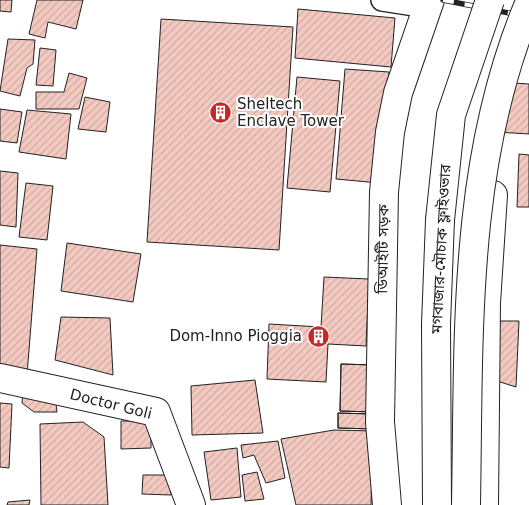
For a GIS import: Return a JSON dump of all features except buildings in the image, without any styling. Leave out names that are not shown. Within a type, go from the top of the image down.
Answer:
[{"type":"main road","name":"মগবাজার-মৌচাক ফ্লাইওভার","points":[[437,505],[436,324],[442,183],[451,115],[490,0]]},
{"type":"main road","name":"ডিআইটি সড়ক","points":[[387,505],[380,422],[384,192],[390,132],[398,93],[428,3]]},
{"type":"main road","name":"মগবাজার-মৌচাক ফ্লাইওভার","points":[[466,505],[470,298],[474,226],[490,126],[500,81],[529,4]]},
{"type":"main road","points":[[484,505],[486,303],[489,233],[496,167],[527,37]]},
{"type":"main road","name":"Doctor Goli","points":[[0,378],[156,412],[191,505]]},
{"type":"street","points":[[382,0],[428,3]]},
{"type":"railway","points":[[443,0],[529,17]]},
{"type":"place","name":"Sheltech Enclave Tower","points":[[221,113]]},
{"type":"place","name":"Dom-Inno Pioggia","points":[[318,336]]}]
